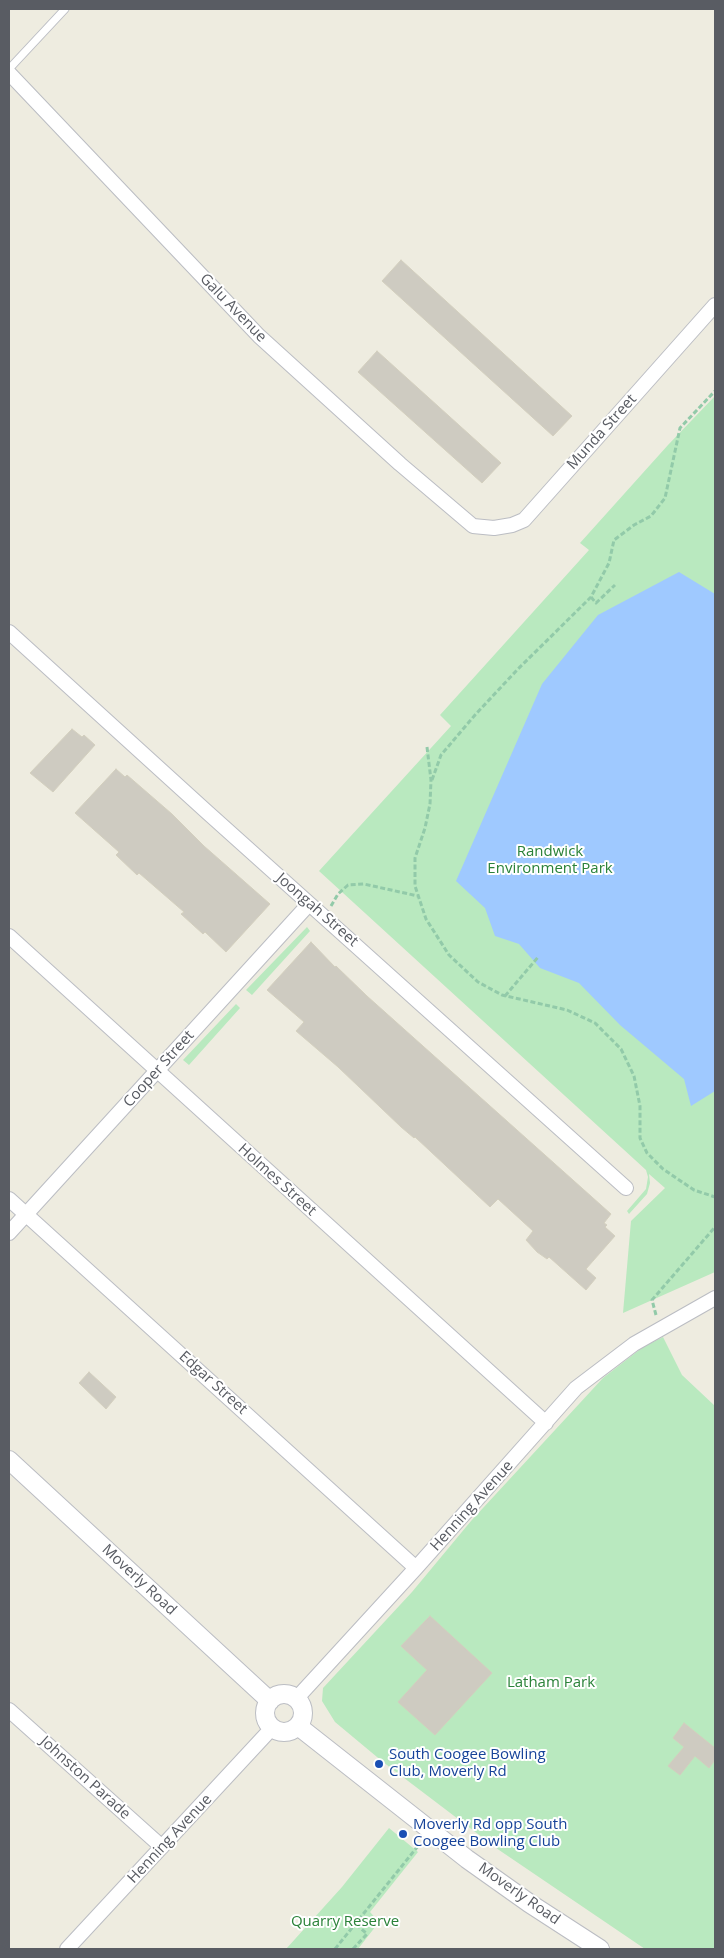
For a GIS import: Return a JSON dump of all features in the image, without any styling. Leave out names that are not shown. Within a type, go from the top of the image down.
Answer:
[{"type":"street","name":"Galu Avenue","points":[[9,73],[266,343],[400,464],[474,526]]},
{"type":"street","name":"Munda Street","points":[[474,526],[494,528],[512,525],[524,520],[715,304]]},
{"type":"street","name":"Joongah Street","points":[[9,632],[626,1188]]},
{"type":"street","name":"Cooper Street","points":[[9,1233],[309,904]]},
{"type":"street","name":"Holmes Street","points":[[9,936],[156,1072],[546,1423]]},
{"type":"street","name":"Edgar Street","points":[[9,1199],[416,1568]]},
{"type":"street","points":[[715,1286],[715,1298]]},
{"type":"street","name":"Henning Avenue","points":[[296,1699],[416,1568],[576,1388],[607,1362],[659,1328],[715,1298]]},
{"type":"street","name":"Moverly Road","points":[[9,1460],[270,1701]]},
{"type":"street","points":[[285,1694],[296,1699],[303,1715],[298,1726],[293,1730],[282,1732],[272,1728],[268,1723],[265,1712],[270,1701],[285,1694]]},
{"type":"street","name":"Johnston Parade","points":[[9,1710],[162,1847]]},
{"type":"street","name":"Moverly Road","points":[[298,1726],[467,1859],[529,1903],[600,1949]]},
{"type":"street","name":"Henning Avenue","points":[[67,1949],[272,1728]]},
{"type":"lane","points":[[9,69],[65,9]]},
{"type":"path","points":[[432,780],[442,755],[475,714],[591,596],[609,563],[614,540],[651,516],[665,498],[680,428],[715,391]]},
{"type":"path","points":[[591,596],[596,603],[615,585]]},
{"type":"path","points":[[427,747],[432,780],[430,804],[425,828],[415,858],[415,886],[426,919],[450,956],[478,982],[506,996],[567,1010],[595,1023],[621,1049],[634,1076],[640,1106],[640,1138],[647,1153],[663,1169],[694,1190],[715,1197]]},
{"type":"path","points":[[324,916],[338,894],[348,885],[364,884],[418,896]]},
{"type":"path","points":[[506,996],[538,956]]},
{"type":"path","points":[[659,1328],[652,1300],[715,1227]]},
{"type":"path","points":[[335,1949],[418,1846]]},
{"type":"path","points":[[353,1949],[367,1934],[355,1923]]},
{"type":"green space","name":"Randwick Environment Park","points":[[715,396],[715,1272],[623,1313],[631,1221],[665,1188],[649,1174],[650,1183],[647,1194],[629,1214],[627,1211],[646,1189],[648,1177],[646,1170],[319,871],[451,726],[440,715],[589,550],[580,543]]},
{"type":"green space","points":[[307,927],[310,931],[252,995],[246,990]]},
{"type":"green space","points":[[236,1004],[240,1008],[189,1065],[183,1060]]},
{"type":"green space","name":"Latham Park","points":[[663,1337],[682,1375],[715,1406],[715,1949],[645,1949],[499,1850],[383,1762],[335,1722],[322,1701],[323,1688],[412,1592],[471,1521],[603,1378],[643,1347]]},
{"type":"green space","name":"Quarry Reserve","points":[[389,1828],[418,1852],[370,1912],[379,1922],[358,1949],[286,1949],[342,1887]]},
{"type":"water","points":[[679,572],[715,594],[715,1091],[691,1106],[684,1079],[620,1025],[579,983],[540,968],[519,944],[495,936],[485,908],[456,881],[542,684],[598,615]]},
{"type":"building","points":[[401,260],[572,416],[553,436],[382,281]]},
{"type":"building","points":[[377,351],[501,463],[482,483],[358,372]]},
{"type":"building","points":[[72,729],[82,737],[84,735],[95,745],[53,792],[30,773]]},
{"type":"building","points":[[116,769],[125,777],[127,775],[172,814],[204,846],[270,904],[226,952],[205,932],[203,934],[181,914],[184,912],[139,873],[137,875],[116,855],[119,852],[75,813]]},
{"type":"building","points":[[311,942],[335,967],[611,1214],[604,1223],[607,1225],[605,1227],[615,1236],[586,1269],[596,1278],[586,1290],[549,1257],[547,1259],[537,1252],[526,1240],[533,1231],[498,1199],[490,1207],[338,1067],[296,1031],[304,1022],[267,990]]},
{"type":"building","points":[[89,1372],[116,1397],[106,1409],[79,1383]]},
{"type":"building","points":[[430,1616],[492,1673],[435,1735],[398,1702],[427,1670],[401,1646]]},
{"type":"building","points":[[684,1723],[715,1748],[715,1760],[709,1768],[695,1756],[680,1775],[668,1766],[684,1747],[673,1738]]},
{"type":"place","name":"South Coogee Bowling Club, Moverly Rd","points":[[379,1764]]},
{"type":"place","name":"Moverly Rd opp South Coogee Bowling Club","points":[[403,1834]]}]
